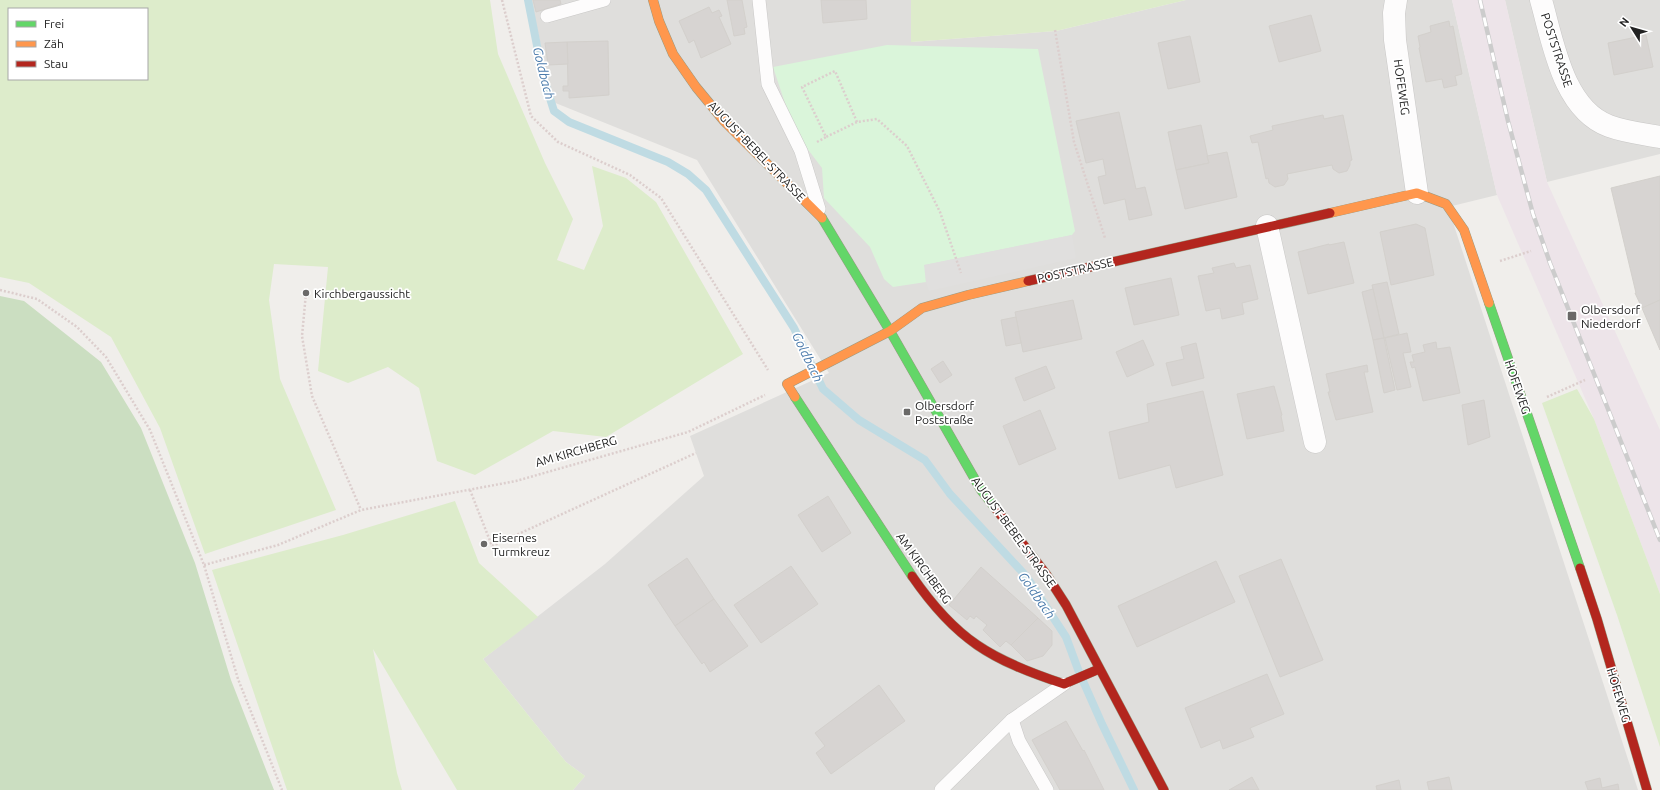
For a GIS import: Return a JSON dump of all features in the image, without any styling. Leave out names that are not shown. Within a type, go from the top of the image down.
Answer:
[{"type":"street","name":"AUGUST-BEBEL-STRASSE","points":[[653,0],[659,21],[674,54],[696,86],[724,121],[821,216],[890,331],[981,490],[1046,574],[1066,605],[1164,790]]},
{"type":"street","name":"HOFEWEG","points":[[1396,0],[1394,13],[1395,40],[1417,193],[1446,204],[1464,230],[1597,619],[1647,790]]},
{"type":"street","name":"POSTSTRASSE","points":[[1541,0],[1557,58],[1569,90],[1584,110],[1609,126],[1660,137]]},
{"type":"street","name":"POSTSTRASSE","points":[[890,331],[922,308],[968,295],[1417,193]]},
{"type":"street","points":[[1267,226],[1315,442]]},
{"type":"street","points":[[787,384],[890,331]]},
{"type":"street","name":"AM KIRCHBERG","points":[[787,384],[894,550],[947,620],[964,636],[987,653],[1015,668],[1068,682]]},
{"type":"street","points":[[1068,682],[1100,669]]},
{"type":"lane","points":[[547,16],[604,0]]},
{"type":"lane","name":"AUGUST-BEBEL-STRASSE","points":[[759,0],[768,84],[801,151],[821,216]]},
{"type":"lane","points":[[941,790],[1012,720],[1068,682]]},
{"type":"lane","points":[[1012,720],[1019,741],[1047,790]]},
{"type":"path","points":[[502,0],[531,116],[558,142],[630,175],[661,198],[772,375],[787,384]]},
{"type":"path","points":[[1055,30],[1074,142],[1113,261]]},
{"type":"path","points":[[858,122],[835,71],[802,87],[826,137],[858,122],[877,119],[907,146],[940,212],[968,295]]},
{"type":"path","points":[[1476,268],[1531,251]]},
{"type":"path","points":[[0,290],[37,299],[76,327],[106,357],[150,430],[204,565],[238,680],[282,790]]},
{"type":"path","points":[[306,293],[302,336],[312,396],[362,510]]},
{"type":"path","points":[[1525,407],[1585,380]]},
{"type":"path","name":"AM KIRCHBERG","points":[[204,565],[278,544],[362,510],[516,481],[688,432],[787,384]]},
{"type":"path","points":[[470,490],[492,546],[696,453]]},
{"type":"shaded area","points":[[531,0],[911,0],[911,42],[1056,31],[1186,0],[1452,0],[1497,195],[1448,207],[1638,790],[573,790],[585,776],[566,762],[483,659],[605,564],[704,476],[690,436],[829,373],[697,160],[553,102]]},
{"type":"shaded area","points":[[1452,0],[1505,0],[1547,182],[1660,430],[1660,594],[1594,419],[1497,195]]},
{"type":"shaded area","points":[[1505,0],[1660,0],[1660,154],[1547,182]]},
{"type":"shaded area","points":[[1072,235],[1076,258],[929,291],[926,282],[924,265]]},
{"type":"green space","points":[[0,0],[490,0],[498,54],[545,163],[573,219],[557,260],[584,270],[603,226],[592,166],[626,178],[656,202],[743,354],[606,437],[553,431],[475,475],[437,461],[419,388],[388,367],[348,383],[318,371],[328,267],[274,264],[269,300],[280,379],[336,510],[205,554],[160,428],[111,337],[29,283],[0,277]]},
{"type":"green space","points":[[911,0],[1186,0],[1056,31],[911,42]]},
{"type":"green space","points":[[887,45],[1038,49],[1075,231],[1072,235],[925,265],[926,282],[893,287],[884,279],[870,247],[824,198],[822,168],[800,139],[791,121],[773,67]]},
{"type":"green space","points":[[0,296],[24,301],[101,362],[141,428],[195,563],[231,680],[274,790],[0,790]]},
{"type":"green space","points":[[1577,389],[1594,419],[1660,594],[1660,747],[1617,615],[1542,403]]},
{"type":"green space","points":[[455,501],[479,563],[538,617],[483,659],[566,762],[585,776],[573,790],[457,790],[373,649],[397,773],[402,790],[287,790],[212,570],[343,535]]},
{"type":"building","points":[[533,0],[560,0],[561,4],[536,12]]},
{"type":"building","points":[[727,0],[742,0],[747,27],[744,28],[745,34],[734,36]]},
{"type":"building","points":[[821,0],[866,0],[867,19],[823,23]]},
{"type":"building","points":[[709,7],[712,13],[719,10],[722,16],[719,17],[731,44],[701,58],[694,40],[689,43],[679,21]]},
{"type":"building","points":[[1311,15],[1321,51],[1279,62],[1269,26]]},
{"type":"building","points":[[1449,21],[1450,27],[1453,26],[1462,74],[1455,76],[1457,85],[1444,88],[1442,79],[1426,82],[1418,36],[1431,32],[1430,26]]},
{"type":"building","points":[[1646,35],[1653,67],[1614,75],[1608,43]]},
{"type":"building","points":[[1190,36],[1200,82],[1168,89],[1158,43]]},
{"type":"building","points":[[608,41],[609,95],[569,98],[569,91],[563,91],[563,86],[568,86],[567,42]]},
{"type":"building","points":[[567,42],[568,64],[548,65],[545,43]]},
{"type":"building","points":[[1119,112],[1136,189],[1145,187],[1152,215],[1129,220],[1125,199],[1104,204],[1098,177],[1106,175],[1103,159],[1086,163],[1076,121]]},
{"type":"building","points":[[1323,115],[1324,119],[1343,115],[1352,160],[1350,161],[1347,171],[1339,173],[1333,169],[1332,165],[1287,174],[1288,179],[1284,185],[1275,187],[1269,183],[1268,178],[1266,179],[1258,142],[1252,143],[1250,136],[1273,130],[1272,126]]},
{"type":"building","points":[[1201,125],[1209,163],[1176,170],[1168,132]]},
{"type":"building","points":[[1227,152],[1237,197],[1185,209],[1176,170],[1209,163],[1207,156]]},
{"type":"building","points":[[1660,176],[1660,300],[1642,308],[1635,293],[1611,188]]},
{"type":"building","points":[[1416,224],[1425,228],[1434,275],[1391,285],[1380,232]]},
{"type":"building","points":[[1344,242],[1354,283],[1308,294],[1298,252],[1329,244]]},
{"type":"building","points":[[1234,263],[1236,268],[1250,265],[1258,299],[1242,303],[1244,314],[1222,319],[1220,308],[1206,311],[1198,276],[1214,273],[1212,268]]},
{"type":"building","points":[[1171,278],[1179,315],[1134,325],[1125,288]]},
{"type":"building","points":[[1387,282],[1399,334],[1384,338],[1372,285]]},
{"type":"building","points":[[1373,289],[1384,338],[1373,340],[1362,292]]},
{"type":"building","points":[[1073,300],[1082,339],[1023,352],[1015,312]]},
{"type":"building","points":[[1660,300],[1660,350],[1642,308]]},
{"type":"building","points":[[1016,317],[1021,343],[1006,346],[1001,320]]},
{"type":"building","points":[[1407,333],[1411,352],[1403,353],[1411,387],[1397,390],[1385,338]]},
{"type":"building","points":[[1384,338],[1395,390],[1384,393],[1373,340]]},
{"type":"building","points":[[1143,340],[1154,365],[1127,377],[1116,352]]},
{"type":"building","points":[[1436,342],[1437,349],[1450,347],[1460,393],[1423,401],[1415,367],[1412,368],[1410,362],[1414,362],[1412,355],[1425,352],[1423,345]]},
{"type":"building","points":[[1196,343],[1204,378],[1172,386],[1166,363],[1184,359],[1181,347]]},
{"type":"building","points":[[943,361],[952,375],[940,383],[931,369]]},
{"type":"building","points":[[1367,365],[1368,372],[1364,372],[1373,412],[1336,420],[1328,392],[1330,392],[1326,374]]},
{"type":"building","points":[[1046,366],[1055,388],[1024,401],[1015,378]]},
{"type":"building","points":[[1274,386],[1282,415],[1284,431],[1247,439],[1237,394]]},
{"type":"building","points":[[1203,391],[1223,475],[1176,488],[1170,465],[1119,479],[1109,432],[1149,422],[1147,404]]},
{"type":"building","points":[[1484,400],[1490,437],[1468,445],[1462,405]]},
{"type":"building","points":[[1040,410],[1056,449],[1019,465],[1003,426]]},
{"type":"building","points":[[828,496],[851,533],[822,552],[798,515]]},
{"type":"building","points":[[687,558],[714,599],[675,626],[648,585]]},
{"type":"building","points":[[1281,559],[1323,660],[1280,677],[1239,576]]},
{"type":"building","points":[[1216,561],[1235,602],[1137,647],[1118,606]]},
{"type":"building","points":[[791,566],[818,604],[761,643],[734,605]]},
{"type":"building","points":[[981,567],[1038,618],[1011,645],[1006,641],[1000,647],[983,630],[987,625],[976,616],[974,619],[970,616],[967,620],[949,605]]},
{"type":"building","points":[[714,599],[748,646],[710,672],[704,662],[702,664],[675,626]]},
{"type":"building","points":[[1038,618],[1052,631],[1052,645],[1043,656],[1027,661],[1011,645]]},
{"type":"building","points":[[1267,674],[1284,714],[1250,728],[1254,737],[1223,749],[1220,740],[1201,748],[1185,708]]},
{"type":"building","points":[[879,685],[905,721],[831,774],[816,753],[825,746],[815,733]]},
{"type":"building","points":[[1066,721],[1083,751],[1084,750],[1104,790],[1060,790],[1032,740]]},
{"type":"building","points":[[1252,777],[1259,790],[1229,790]]},
{"type":"building","points":[[1449,777],[1452,790],[1429,790],[1427,782]]},
{"type":"building","points":[[1600,778],[1602,788],[1618,784],[1619,790],[1588,790],[1585,782]]},
{"type":"building","points":[[1399,780],[1401,790],[1377,790],[1376,786]]},
{"type":"waterway","name":"Goldbach","points":[[528,0],[543,76],[554,111],[569,122],[668,162],[688,174],[706,190],[794,328],[823,389],[859,420],[925,460],[950,494],[1026,576],[1066,637],[1079,672],[1102,724],[1134,790]]},
{"type":"railway","points":[[1480,0],[1508,121],[1533,214],[1550,263],[1660,540]]},
{"type":"traffic: fast","points":[[822,218],[890,331],[981,490],[996,509]]},
{"type":"traffic: fast","points":[[1489,303],[1580,568]]},
{"type":"traffic: fast","points":[[795,397],[912,576]]},
{"type":"traffic: slow","points":[[653,0],[659,21],[673,54],[696,87],[724,121],[822,218]]},
{"type":"traffic: slow","points":[[1330,213],[1417,193],[1446,204],[1464,230],[1489,303]]},
{"type":"traffic: slow","points":[[795,397],[787,384],[890,331],[922,308],[968,295],[1028,281]]},
{"type":"traffic: jam","points":[[1028,281],[1330,213]]},
{"type":"traffic: jam","points":[[996,509],[1046,574],[1066,605],[1164,790]]},
{"type":"traffic: jam","points":[[1580,568],[1597,619],[1647,790]]},
{"type":"traffic: jam","points":[[912,576],[928,598],[960,632],[995,656],[1038,675],[1064,684],[1099,669]]},
{"type":"place","name":"Kirchbergaussicht","points":[[306,293]]},
{"type":"place","name":"Olbersdorf Niederdorf","points":[[1572,316]]},
{"type":"place","name":"Olbersdorf Poststraße","points":[[907,412]]},
{"type":"place","name":"Eisernes Turmkreuz","points":[[484,544]]}]
